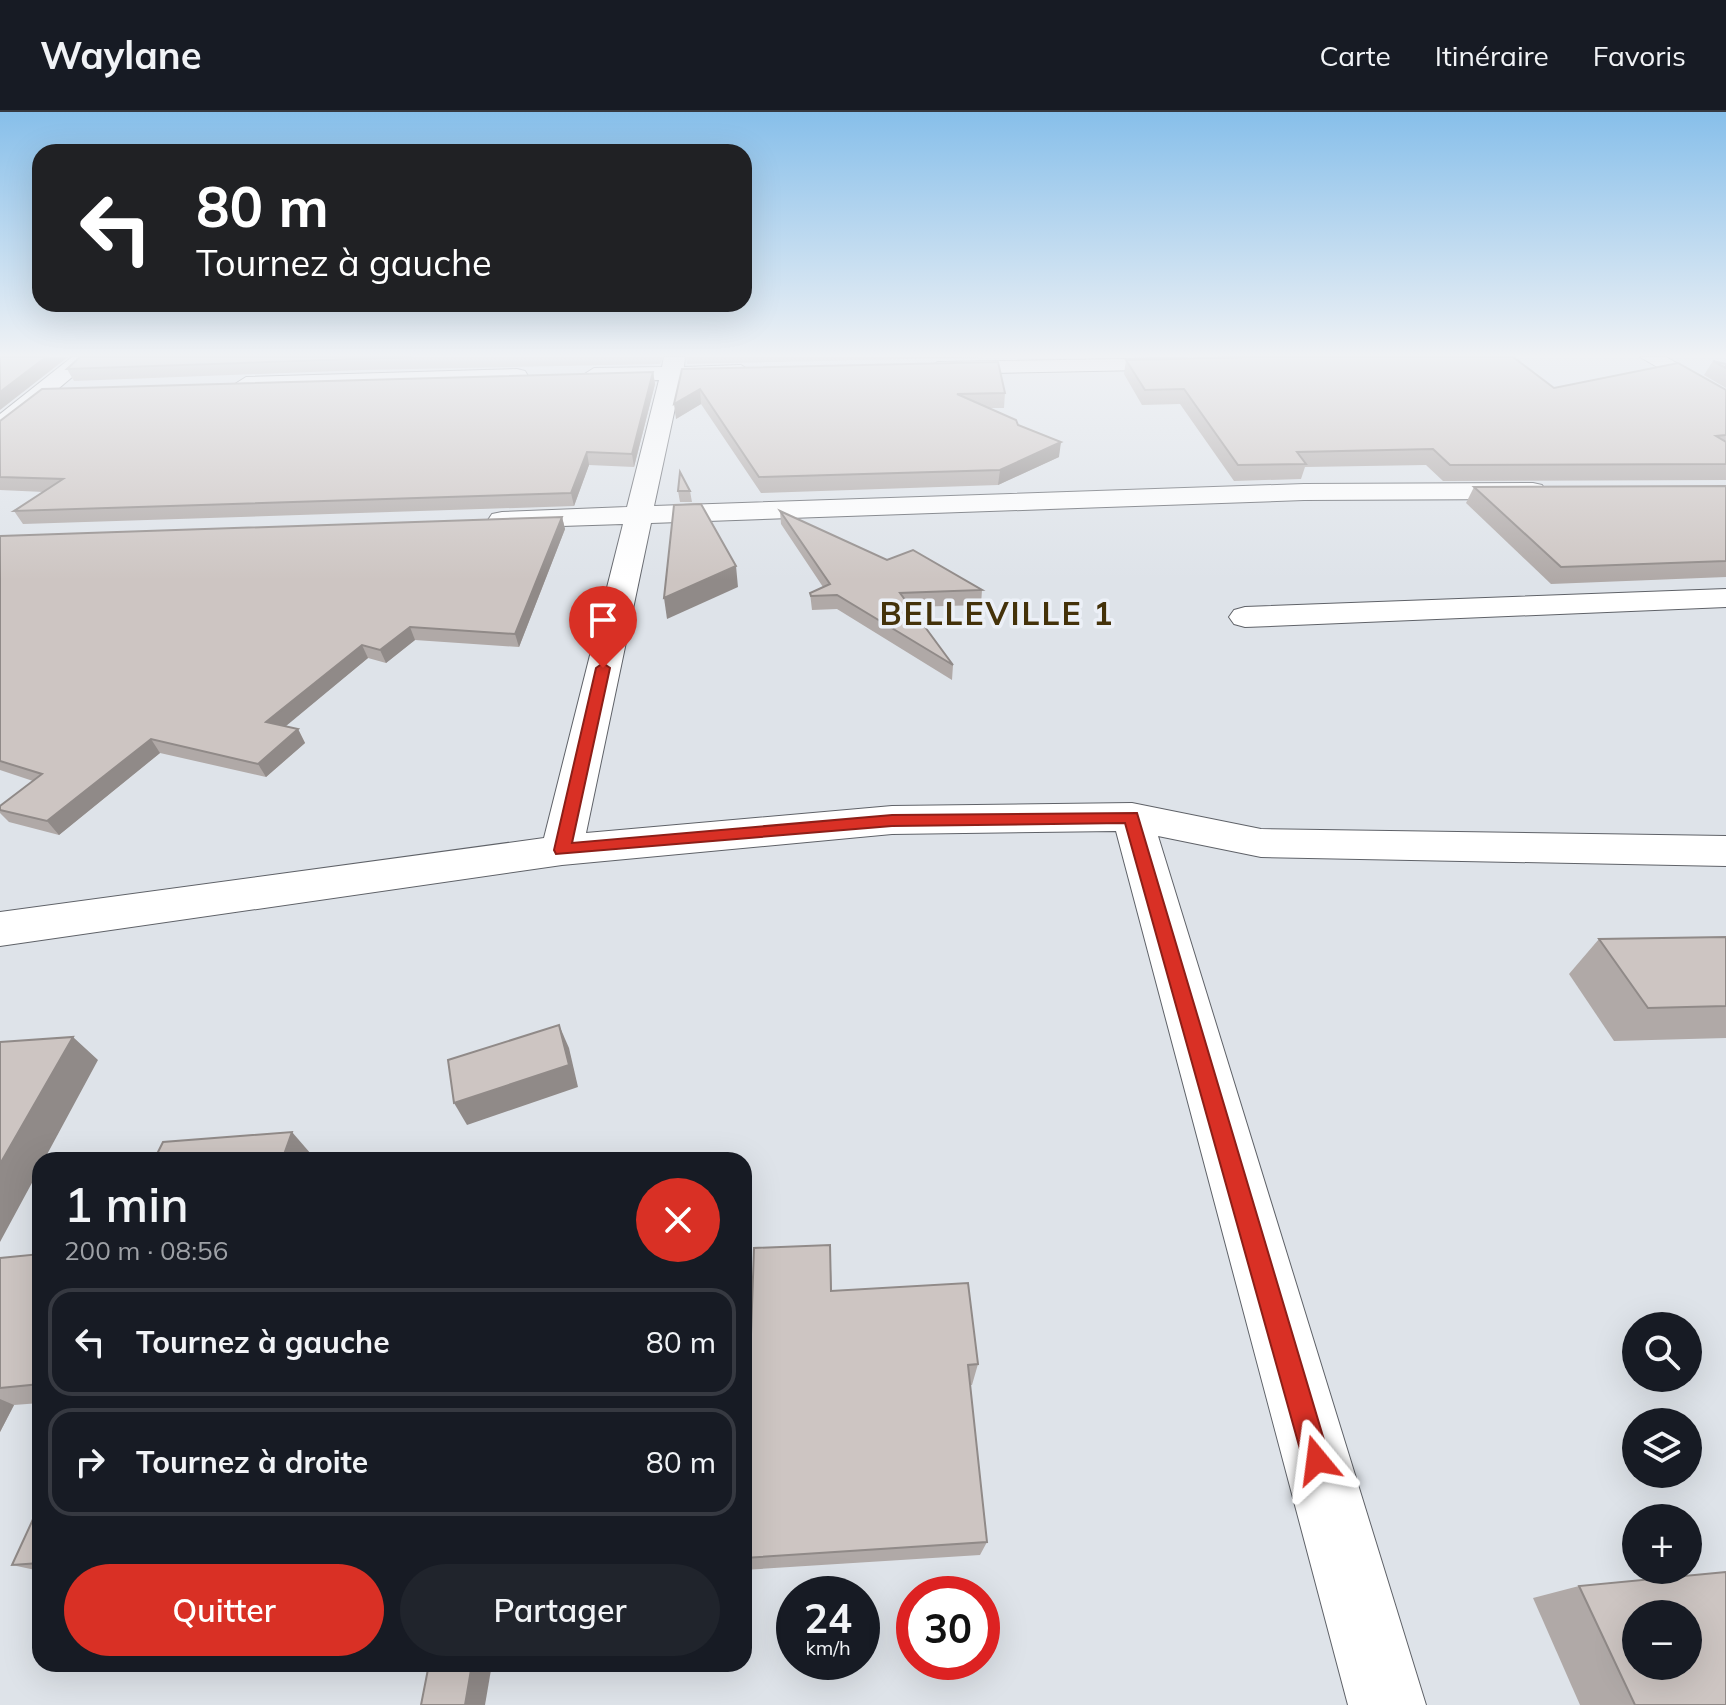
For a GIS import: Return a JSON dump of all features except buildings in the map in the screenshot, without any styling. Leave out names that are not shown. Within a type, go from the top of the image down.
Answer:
[{"type":"street","points":[[562,850],[658,431]]},
{"type":"street","points":[[478,521],[1304,492],[1560,491]]},
{"type":"street","points":[[1245,617],[1726,598]]},
{"type":"street","points":[[1132,817],[1387,1705]]},
{"type":"street","points":[[0,929],[562,850],[892,820],[1132,817],[1261,843],[1726,851]]},
{"type":"district","name":"BELLEVILLE 1","points":[[997,613]]},
{"type":"route","points":[[603,668],[562,850],[892,820],[1132,817],[1317,1460]]}]
